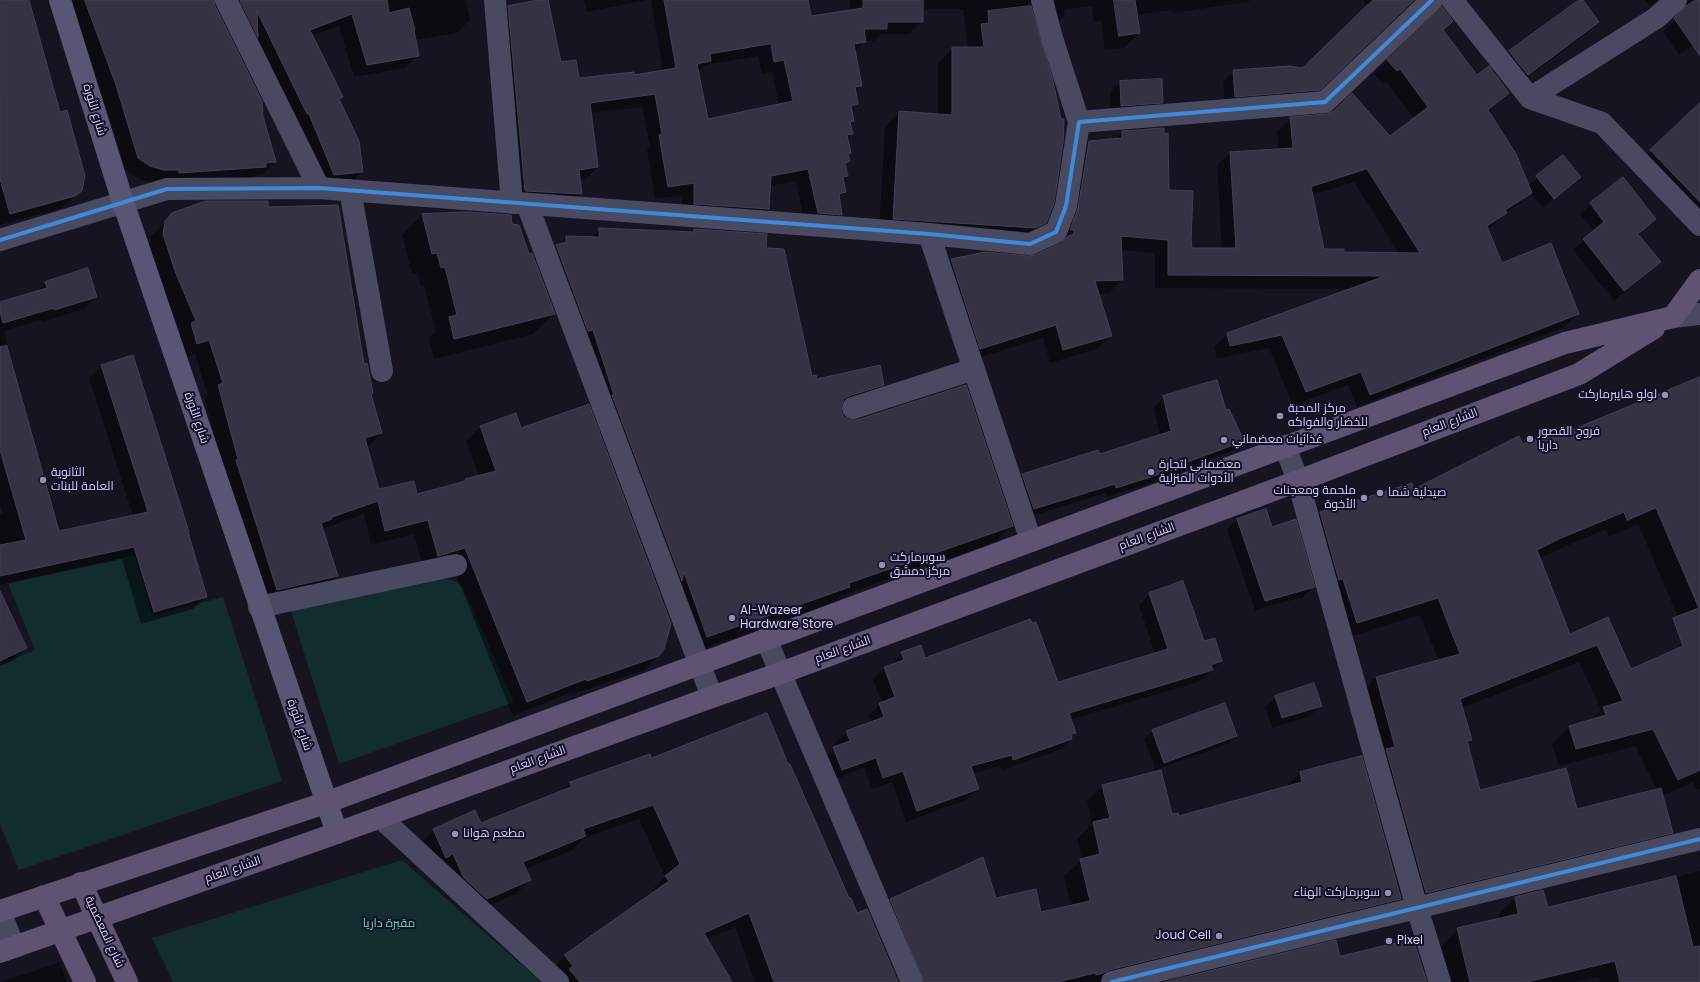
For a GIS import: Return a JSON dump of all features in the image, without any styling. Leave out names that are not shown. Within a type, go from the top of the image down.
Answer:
[{"type":"main road","name":"شارع الثورة","points":[[60,0],[123,202],[325,803],[337,833]]},
{"type":"main road","points":[[0,911],[325,803],[1565,342],[1673,317],[1700,280]]},
{"type":"main road","name":"الشارع العام","points":[[7,949],[381,818],[781,673],[1298,481],[1579,374],[1673,317]]},
{"type":"main road","name":"شارع المعضمية","points":[[81,883],[127,982]]},
{"type":"main road","points":[[44,896],[85,982]]},
{"type":"street","points":[[226,0],[319,188]]},
{"type":"street","points":[[495,0],[519,204],[712,697]]},
{"type":"street","points":[[0,240],[167,189],[319,188],[929,234],[1030,244],[1056,232],[1066,206],[1079,122],[1052,38],[1042,0]]},
{"type":"street","points":[[1079,122],[1325,102],[1432,0]]},
{"type":"street","points":[[1452,0],[1530,98],[1602,123],[1700,225]]},
{"type":"street","points":[[1530,98],[1656,18],[1676,0]]},
{"type":"street","points":[[350,190],[382,371]]},
{"type":"street","points":[[929,234],[1031,541]]},
{"type":"street","points":[[1673,317],[1700,314]]},
{"type":"street","points":[[853,408],[974,369]]},
{"type":"street","points":[[1285,446],[1298,481],[1416,908],[1440,982]]},
{"type":"street","points":[[259,608],[456,565]]},
{"type":"street","points":[[766,639],[912,982]]},
{"type":"street","points":[[381,818],[558,982]]},
{"type":"street","points":[[1112,982],[1700,839]]},
{"type":"street","points":[[0,911],[7,949]]},
{"type":"green space","points":[[135,555],[152,616],[223,597],[282,781],[19,870],[0,824],[0,665],[35,650],[8,583]]},
{"type":"green space","points":[[441,579],[454,581],[464,589],[514,702],[339,764],[290,608]]},
{"type":"green space","name":"مقبرة داريا","points":[[402,860],[541,982],[173,982],[152,938]]},
{"type":"building","points":[[0,0],[29,0],[60,112],[67,110],[85,176],[82,191],[75,196],[10,214],[0,179]]},
{"type":"building","points":[[85,0],[214,0],[215,6],[262,101],[263,116],[276,162],[266,163],[266,167],[179,173],[179,170],[163,170],[150,166],[138,158],[116,85]]},
{"type":"building","points":[[240,0],[387,0],[389,13],[409,8],[415,30],[419,56],[367,65],[352,14],[310,30],[343,97],[339,99],[359,141],[363,172],[334,175],[309,114],[307,114],[257,11],[258,37]]},
{"type":"building","points":[[539,0],[548,0],[561,62],[576,60],[579,78],[634,72],[634,75],[676,68],[664,0],[808,0],[811,16],[863,8],[863,0],[923,0],[923,22],[887,22],[887,29],[864,29],[866,42],[854,44],[862,86],[855,87],[858,104],[851,106],[854,121],[850,122],[853,134],[847,135],[851,153],[848,154],[850,161],[845,163],[848,176],[843,177],[846,192],[839,194],[842,215],[818,213],[808,169],[771,176],[769,209],[694,204],[694,183],[668,187],[659,135],[662,134],[655,94],[590,103],[598,167],[579,170],[582,194],[525,191],[508,6]],"holes":[[[771,44],[774,62],[784,60],[793,101],[708,119],[697,64],[711,61],[710,54]]]},
{"type":"building","points":[[1114,0],[1135,0],[1140,33],[1119,36]]},
{"type":"building","points":[[1373,0],[1414,0],[1320,90],[1235,97],[1233,70],[1289,66],[1302,68]]},
{"type":"building","points":[[1579,0],[1583,0],[1599,22],[1528,75],[1509,51]]},
{"type":"building","points":[[1696,0],[1700,0],[1700,56],[1674,18],[1686,6]]},
{"type":"building","points":[[1031,6],[1053,81],[1061,119],[1064,119],[1063,143],[1054,203],[1046,223],[1035,228],[893,219],[899,111],[952,115],[952,47],[984,47],[981,24],[989,23],[988,11]]},
{"type":"building","points":[[1442,7],[1453,21],[1443,30],[1477,75],[1489,66],[1509,93],[1488,110],[1516,154],[1532,193],[1505,210],[1507,213],[1487,226],[1502,263],[1551,243],[1579,314],[1370,395],[1361,372],[1306,392],[1282,335],[1230,346],[1227,333],[1385,276],[1168,275],[1168,240],[1121,236],[1123,280],[1095,281],[1112,336],[1063,350],[1056,325],[980,349],[951,259],[985,252],[1029,256],[1035,255],[1061,243],[1068,236],[1074,234],[1074,230],[1070,230],[1078,208],[1089,141],[1122,138],[1122,131],[1164,128],[1164,134],[1168,133],[1169,190],[1193,191],[1192,248],[1236,248],[1230,152],[1293,148],[1290,117],[1326,114],[1334,111],[1352,93],[1390,136],[1428,107],[1400,69],[1397,71],[1387,60]],"holes":[[[1367,169],[1420,253],[1344,252],[1344,249],[1324,249],[1311,187]]]},
{"type":"building","points":[[1162,79],[1163,103],[1121,106],[1120,81]]},
{"type":"building","points":[[1700,103],[1700,202],[1650,150]]},
{"type":"building","points":[[1563,155],[1581,177],[1554,199],[1536,176]]},
{"type":"building","points":[[1623,177],[1656,219],[1638,234],[1661,262],[1624,291],[1583,239],[1604,222],[1590,203]]},
{"type":"building","points":[[206,201],[268,201],[268,207],[338,205],[364,364],[367,363],[373,393],[371,394],[382,433],[365,438],[379,489],[414,481],[417,494],[466,481],[465,479],[496,471],[480,426],[516,413],[521,428],[589,404],[671,624],[664,649],[659,656],[587,681],[586,679],[527,702],[465,548],[438,556],[428,520],[385,531],[378,501],[332,517],[332,519],[321,523],[338,576],[277,590],[236,460],[238,459],[218,385],[223,383],[209,340],[197,344],[191,323],[196,321],[175,271],[163,234],[165,221],[172,213]]},
{"type":"building","points":[[468,212],[511,215],[512,224],[519,225],[529,254],[532,253],[555,314],[454,339],[449,317],[457,315],[445,267],[441,268],[437,253],[432,254],[422,214]]},
{"type":"building","points":[[599,228],[694,232],[694,229],[767,234],[766,248],[784,249],[812,376],[816,375],[817,379],[880,365],[884,385],[844,399],[841,406],[841,411],[844,417],[850,420],[857,420],[966,385],[1013,526],[849,583],[850,587],[707,637],[684,572],[682,581],[612,395],[614,395],[593,330],[588,331],[556,245],[566,242],[566,236],[599,237]]},
{"type":"building","points":[[88,268],[97,297],[3,323],[0,311],[0,302],[47,288],[45,282]]},
{"type":"building","points":[[7,346],[59,531],[148,512],[101,365],[133,355],[189,532],[207,597],[154,612],[134,547],[0,576],[0,545],[26,540],[0,450],[0,347]]},
{"type":"building","points":[[1700,377],[1700,770],[1678,780],[1653,729],[1576,749],[1569,726],[1606,715],[1603,707],[1623,701],[1597,645],[1460,699],[1472,740],[1467,741],[1480,790],[1566,768],[1577,809],[1661,788],[1673,833],[1426,893],[1386,749],[1395,747],[1376,677],[1460,654],[1438,598],[1357,623],[1343,579],[1339,580],[1320,512],[1412,483],[1414,489],[1519,436],[1523,444],[1569,425],[1571,430]],"holes":[[[1656,508],[1699,608],[1673,618],[1683,646],[1631,669],[1608,617],[1570,634],[1537,550],[1561,538],[1624,512],[1627,520]]]},
{"type":"building","points":[[1217,380],[1226,410],[1229,409],[1244,441],[1187,462],[1188,465],[1116,488],[1115,484],[1034,509],[1022,474],[1098,450],[1100,454],[1171,431],[1163,396]]},
{"type":"building","points":[[1266,509],[1272,527],[1296,519],[1315,587],[1265,601],[1237,519]]},
{"type":"building","points":[[1183,581],[1204,641],[1215,638],[1222,661],[1211,665],[1213,670],[1069,713],[1076,733],[1071,734],[1072,739],[1013,760],[1012,755],[971,766],[979,789],[917,811],[903,771],[883,778],[876,758],[842,770],[833,747],[850,741],[846,731],[884,717],[879,703],[895,697],[884,667],[904,660],[901,652],[921,645],[925,658],[1030,619],[1032,623],[1036,622],[1058,682],[1168,649],[1149,593]]},
{"type":"building","points":[[0,591],[27,648],[0,661]]},
{"type":"building","points":[[1314,683],[1322,706],[1282,718],[1275,696]]},
{"type":"building","points":[[1225,703],[1237,736],[1164,763],[1152,730]]},
{"type":"building","points":[[767,713],[788,764],[790,764],[849,898],[851,898],[857,913],[867,909],[898,982],[774,982],[749,913],[704,933],[732,982],[580,982],[569,969],[573,966],[564,955],[669,881],[665,876],[680,864],[653,805],[583,829],[586,836],[523,862],[531,880],[487,899],[464,878],[453,854],[446,858],[433,829],[475,810],[481,823],[571,787],[570,782],[650,754],[651,758]]},
{"type":"building","points":[[1362,756],[1401,899],[1109,970],[1096,975],[1095,973],[1058,982],[924,982],[890,899],[983,857],[996,898],[1036,889],[1041,912],[1090,901],[1080,859],[1100,854],[1093,822],[1110,818],[1102,785],[1161,770],[1172,814],[1178,813],[1179,816],[1302,782],[1300,772]]},
{"type":"building","points":[[1676,876],[1693,947],[1700,946],[1700,982],[1620,982],[1615,961],[1527,982],[1470,982],[1457,928],[1518,914],[1515,897],[1543,890],[1548,907]]},
{"type":"building","points":[[1413,939],[1427,982],[1165,982],[1336,940],[1340,956]]},
{"type":"cycle path","points":[[0,240],[167,189],[319,188],[929,234],[1030,244],[1056,232],[1066,206],[1079,122],[1325,102],[1432,0]]},
{"type":"cycle path","points":[[1112,982],[1700,839]]},
{"type":"place","name":"لولو هايبرماركت","points":[[1665,395]]},
{"type":"place","name":"مركز المحبة للخضار والفواكه","points":[[1280,416]]},
{"type":"place","name":"فروج القصور داريا","points":[[1530,439]]},
{"type":"place","name":"غذائيات معضماني","points":[[1224,440]]},
{"type":"place","name":"معضماني لتجارة الأدوات المنزلية","points":[[1151,472]]},
{"type":"place","name":"الثانوية العامة للبنات","points":[[43,480]]},
{"type":"place","name":"صيدلية شما","points":[[1380,493]]},
{"type":"place","name":"ملحمة ومعجنات الأخوة","points":[[1364,498]]},
{"type":"place","name":"سوبرماركت مركز دمشق","points":[[882,565]]},
{"type":"place","name":"Al-Wazeer Hardware Store","points":[[732,618]]},
{"type":"place","name":"مطعم هوانا","points":[[455,834]]},
{"type":"place","name":"سوبرماركت الهناء","points":[[1388,893]]},
{"type":"place","name":"Joud Cell","points":[[1219,936]]},
{"type":"place","name":"Pixel","points":[[1389,941]]}]
